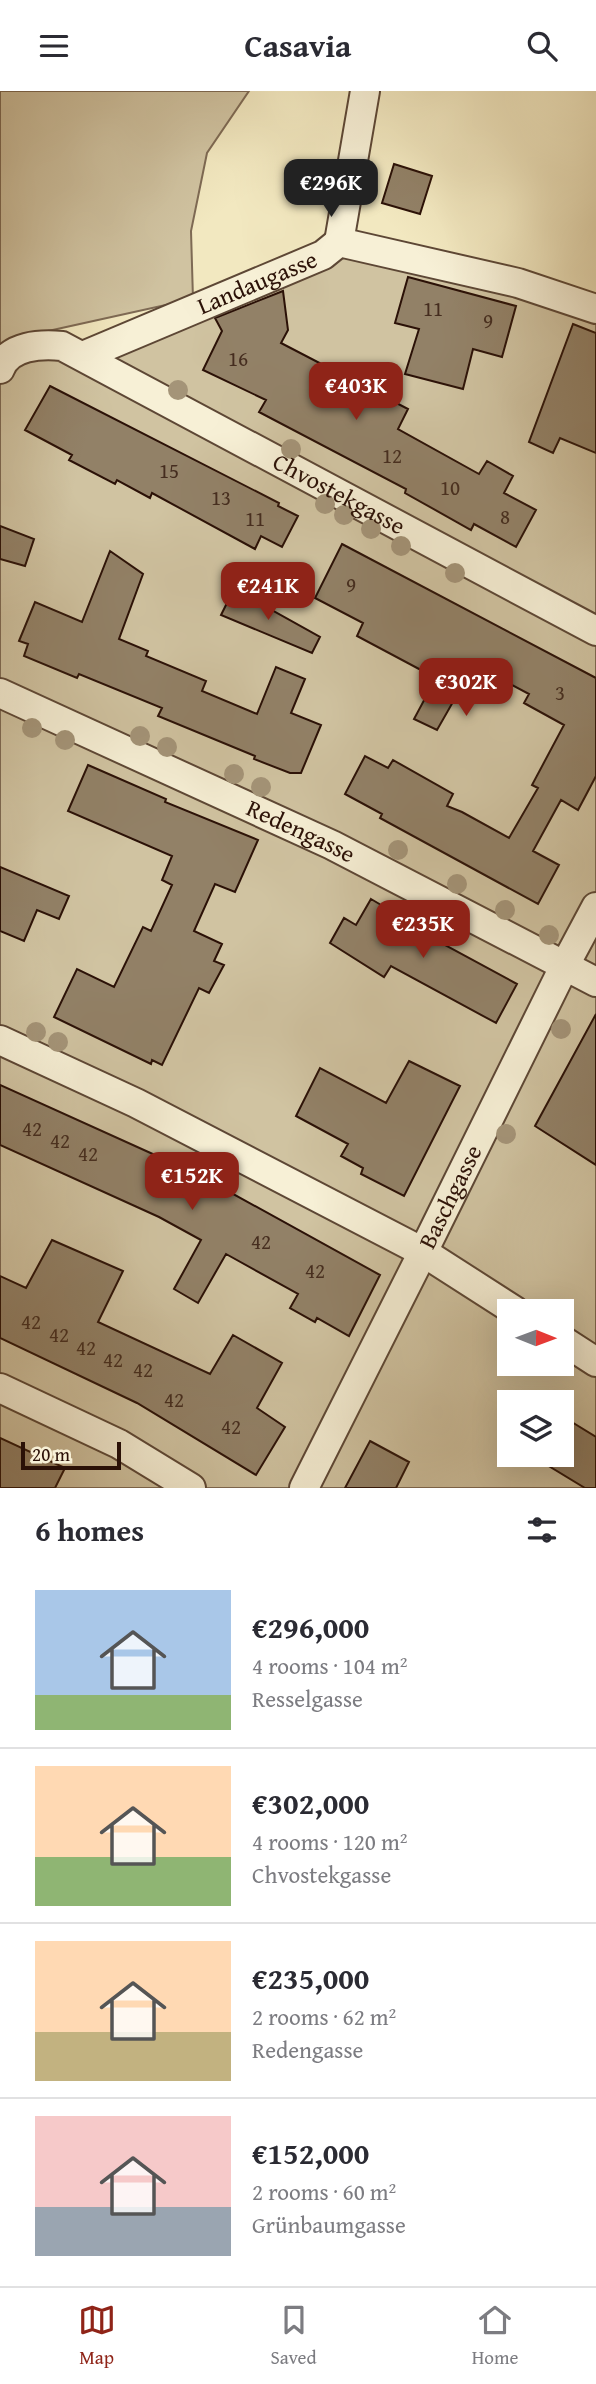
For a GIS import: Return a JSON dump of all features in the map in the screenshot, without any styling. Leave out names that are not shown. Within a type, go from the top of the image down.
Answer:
[{"type":"street","points":[[339,242],[365,91]]},
{"type":"street","name":"Landaugasse","points":[[83,356],[323,255],[339,242],[518,283],[596,309]]},
{"type":"street","name":"Chvostekgasse","points":[[0,369],[10,354],[45,344],[62,346],[596,631]]},
{"type":"street","name":"Redengasse","points":[[0,693],[332,845],[596,982]]},
{"type":"street","name":"Baschgasse","points":[[304,1488],[596,907]]},
{"type":"street","points":[[0,1040],[136,1103],[423,1252],[497,1299]]},
{"type":"street","points":[[574,1348],[596,1362]]},
{"type":"street","points":[[0,1388],[119,1444],[191,1488]]},
{"type":"shaded area","points":[[0,91],[249,91],[207,153],[191,231],[193,299],[12,339],[0,346]]},
{"type":"shaded area","points":[[339,242],[596,309],[596,1488],[0,1488],[0,369],[10,354],[83,355]]},
{"type":"building","points":[[394,164],[432,176],[420,214],[382,203]]},
{"type":"building","points":[[408,277],[516,306],[502,357],[473,349],[463,389],[405,374],[419,329],[395,323]]},
{"type":"building","points":[[283,291],[288,330],[281,343],[408,409],[398,429],[479,474],[487,461],[513,476],[504,493],[536,510],[516,547],[474,524],[471,530],[405,493],[406,489],[259,412],[266,400],[203,370],[222,331],[215,318]]},
{"type":"building","points":[[573,324],[596,333],[596,453],[560,438],[553,453],[529,442]]},
{"type":"building","points":[[50,386],[279,503],[278,506],[298,516],[282,547],[261,536],[255,549],[152,493],[150,498],[117,480],[115,484],[69,460],[72,455],[25,430]]},
{"type":"building","points":[[0,526],[34,539],[25,566],[0,559]]},
{"type":"building","points":[[342,544],[596,678],[596,776],[578,810],[561,800],[533,851],[559,865],[538,904],[380,818],[382,814],[345,794],[365,756],[388,768],[393,760],[453,794],[447,806],[509,838],[538,788],[532,785],[564,725],[524,703],[529,694],[474,665],[437,730],[414,719],[436,678],[357,636],[363,623],[315,598]]},
{"type":"building","points":[[110,551],[143,574],[119,639],[148,651],[146,656],[206,681],[202,691],[257,714],[276,667],[305,679],[291,713],[321,725],[301,773],[290,773],[254,759],[255,756],[158,716],[162,708],[79,674],[77,678],[24,656],[28,644],[19,641],[35,602],[82,622]]},
{"type":"building","points":[[234,589],[320,637],[312,653],[221,615]]},
{"type":"building","points":[[88,765],[166,799],[165,802],[258,840],[235,892],[215,884],[194,931],[222,944],[214,961],[224,965],[209,993],[199,988],[162,1065],[152,1060],[151,1064],[54,1017],[77,969],[114,987],[143,927],[151,931],[172,885],[162,880],[172,856],[68,811]]},
{"type":"building","points":[[0,867],[69,896],[59,919],[37,910],[24,941],[0,931]]},
{"type":"building","points":[[371,899],[408,921],[406,924],[517,984],[496,1023],[391,966],[384,977],[330,943],[344,918],[356,925]]},
{"type":"building","points":[[596,1014],[596,1165],[535,1126]]},
{"type":"building","points":[[409,1061],[460,1086],[404,1196],[361,1174],[363,1168],[341,1156],[348,1144],[296,1116],[320,1068],[386,1103]]},
{"type":"building","points":[[0,1085],[197,1174],[380,1275],[349,1336],[317,1318],[315,1322],[290,1308],[298,1294],[226,1254],[198,1303],[174,1289],[201,1240],[159,1217],[0,1145]]},
{"type":"building","points":[[52,1240],[123,1271],[98,1322],[210,1374],[233,1335],[282,1363],[257,1408],[285,1427],[256,1475],[137,1403],[0,1338],[0,1276],[26,1288]]},
{"type":"building","points":[[574,1423],[596,1437],[596,1488],[585,1488],[550,1467],[574,1467]]},
{"type":"building","points":[[0,1438],[65,1468],[55,1488],[0,1488]]},
{"type":"building","points":[[370,1441],[409,1462],[396,1488],[345,1488]]}]
